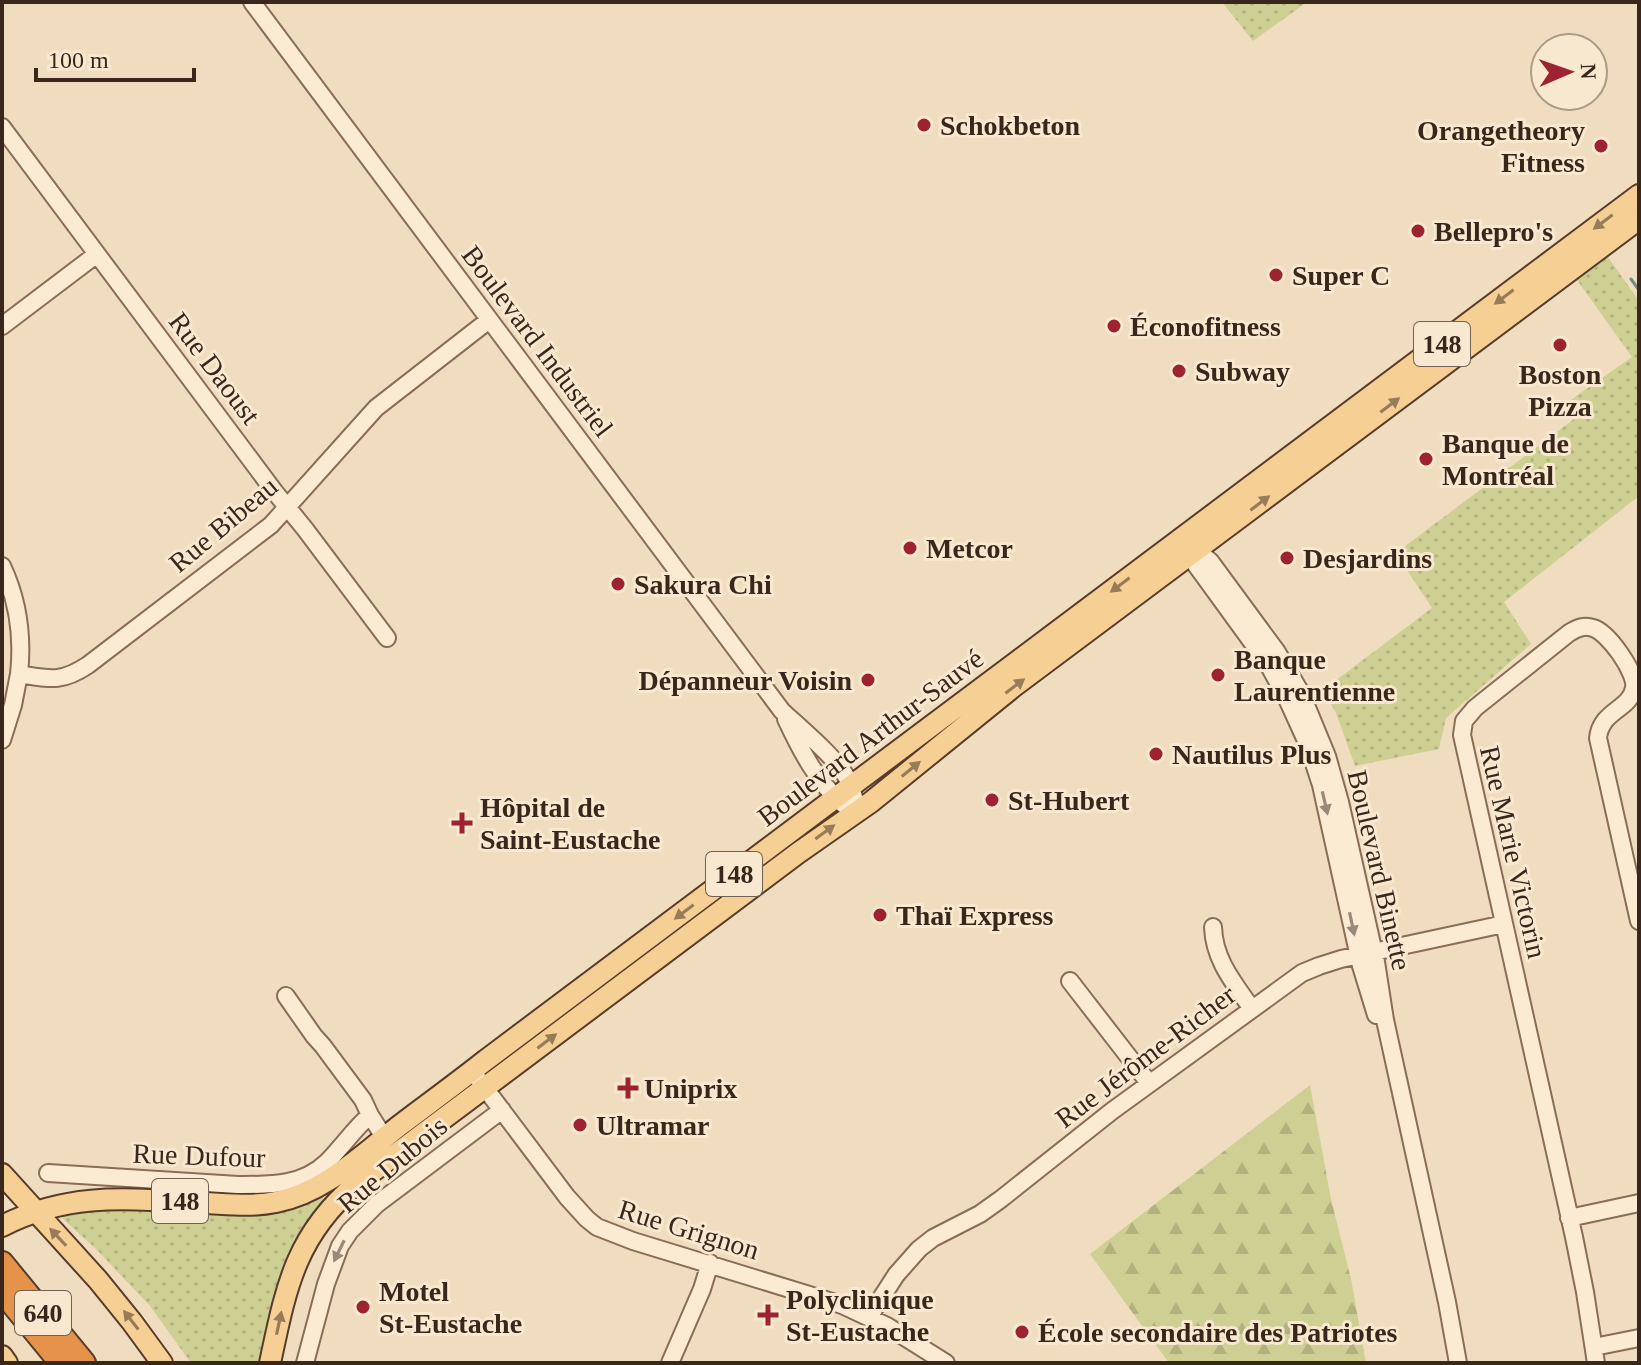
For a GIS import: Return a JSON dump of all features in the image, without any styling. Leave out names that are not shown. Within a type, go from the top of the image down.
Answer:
[{"type":"highway","name":"640","points":[[2,1263],[84,1363]]},
{"type":"highway","name":"640","points":[[2,1291],[61,1363]]},
{"type":"main road","name":"Boulevard Arthur-Sauvé","points":[[2,1226],[36,1210],[73,1201],[100,1199],[249,1205],[279,1202],[316,1188],[843,792],[1195,553],[1639,195]]},
{"type":"main road","name":"Boulevard Arthur-Sauvé","points":[[270,1363],[282,1308],[303,1249],[320,1221],[356,1184],[774,870],[871,802],[1013,687],[1639,219]]},
{"type":"main road","points":[[2,1174],[117,1302],[162,1363]]},
{"type":"main road","points":[[2,1356],[7,1363]]},
{"type":"street","name":"Boulevard Industriel","points":[[252,2],[782,711],[841,770],[843,792],[855,812]]},
{"type":"street","name":"Rue Daoust","points":[[2,127],[387,638]]},
{"type":"street","points":[[2,326],[97,254]]},
{"type":"street","name":"Rue Bibeau","points":[[19,674],[58,679],[75,673],[239,550],[271,525],[376,408],[489,320]]},
{"type":"street","name":"Boulevard Binette","points":[[1195,553],[1263,631],[1292,675],[1322,741],[1340,802],[1376,1015],[1451,1363]]},
{"type":"street","name":"Boulevard Binette","points":[[1195,553],[1268,664],[1308,745],[1321,785],[1385,1020],[1458,1363]]},
{"type":"street","points":[[2,566],[18,614],[21,656],[13,705],[2,740]]},
{"type":"street","name":"Rue Marie Victorin","points":[[1595,1355],[1585,1292],[1462,735],[1466,717],[1479,704],[1578,628],[1600,630],[1632,672],[1635,683],[1630,699],[1603,722],[1598,738],[1639,921]]},
{"type":"street","name":"Boulevard Industriel","points":[[782,711],[801,750],[826,789],[843,792]]},
{"type":"street","name":"Rue Jérôme-Richer","points":[[869,1317],[896,1275],[919,1249],[1001,1199],[1149,1083],[1302,973],[1366,954],[1504,924]]},
{"type":"street","points":[[1213,927],[1214,944],[1220,961],[1252,1009]]},
{"type":"street","points":[[1070,981],[1149,1083]]},
{"type":"street","points":[[286,996],[363,1100],[384,1137]]},
{"type":"street","name":"Rue Grignon","points":[[472,1071],[567,1197],[593,1224],[633,1241],[822,1297],[869,1317],[946,1363]]},
{"type":"street","name":"Rue Dubois","points":[[305,1363],[330,1271],[350,1231],[377,1204],[502,1110]]},
{"type":"street","name":"Rue Dufour","points":[[48,1173],[238,1185],[286,1183],[309,1175],[326,1163],[370,1115]]},
{"type":"street","points":[[1569,1218],[1639,1203]]},
{"type":"street","points":[[670,1363],[710,1263]]},
{"type":"street","points":[[1595,1355],[1639,1338]]},
{"type":"green space","points":[[1222,2],[1307,2],[1253,41]]},
{"type":"green space","points":[[1608,257],[1639,301],[1639,496],[1504,602],[1531,644],[1446,718],[1439,749],[1355,766],[1336,713],[1323,690],[1432,608],[1396,553],[1574,419],[1565,404],[1632,357],[1577,280]]},
{"type":"green space","points":[[1310,1085],[1366,1363],[1169,1363],[1090,1254]]},
{"type":"green space","points":[[320,1194],[324,1199],[297,1238],[281,1276],[261,1363],[191,1363],[150,1306],[62,1218],[115,1209],[250,1216],[300,1206]]},
{"type":"waterway","points":[[1631,279],[1639,290]]},
{"type":"place","name":"Schokbeton","points":[[924,125]]},
{"type":"place","name":"Orangetheory Fitness","points":[[1601,146]]},
{"type":"place","name":"Bellepro's","points":[[1418,231]]},
{"type":"place","name":"Super C","points":[[1276,275]]},
{"type":"place","name":"Éconofitness","points":[[1114,326]]},
{"type":"place","name":"Boston Pizza","points":[[1560,345]]},
{"type":"place","name":"Subway","points":[[1179,371]]},
{"type":"place","name":"Banque de Montréal","points":[[1426,459]]},
{"type":"place","name":"Metcor","points":[[910,548]]},
{"type":"place","name":"Desjardins","points":[[1287,558]]},
{"type":"place","name":"Sakura Chi","points":[[618,584]]},
{"type":"place","name":"Banque Laurentienne","points":[[1218,675]]},
{"type":"place","name":"Dépanneur Voisin","points":[[868,680]]},
{"type":"place","name":"Nautilus Plus","points":[[1156,754]]},
{"type":"place","name":"St-Hubert","points":[[992,800]]},
{"type":"place","name":"Hôpital de Saint-Eustache","points":[[462,823]]},
{"type":"place","name":"Thaï Express","points":[[880,915]]},
{"type":"place","name":"Uniprix","points":[[628,1088]]},
{"type":"place","name":"Ultramar","points":[[580,1125]]},
{"type":"place","name":"Motel St-Eustache","points":[[363,1307]]},
{"type":"place","name":"Polyclinique St-Eustache","points":[[768,1315]]},
{"type":"place","name":"École secondaire des Patriotes","points":[[1022,1332]]}]
